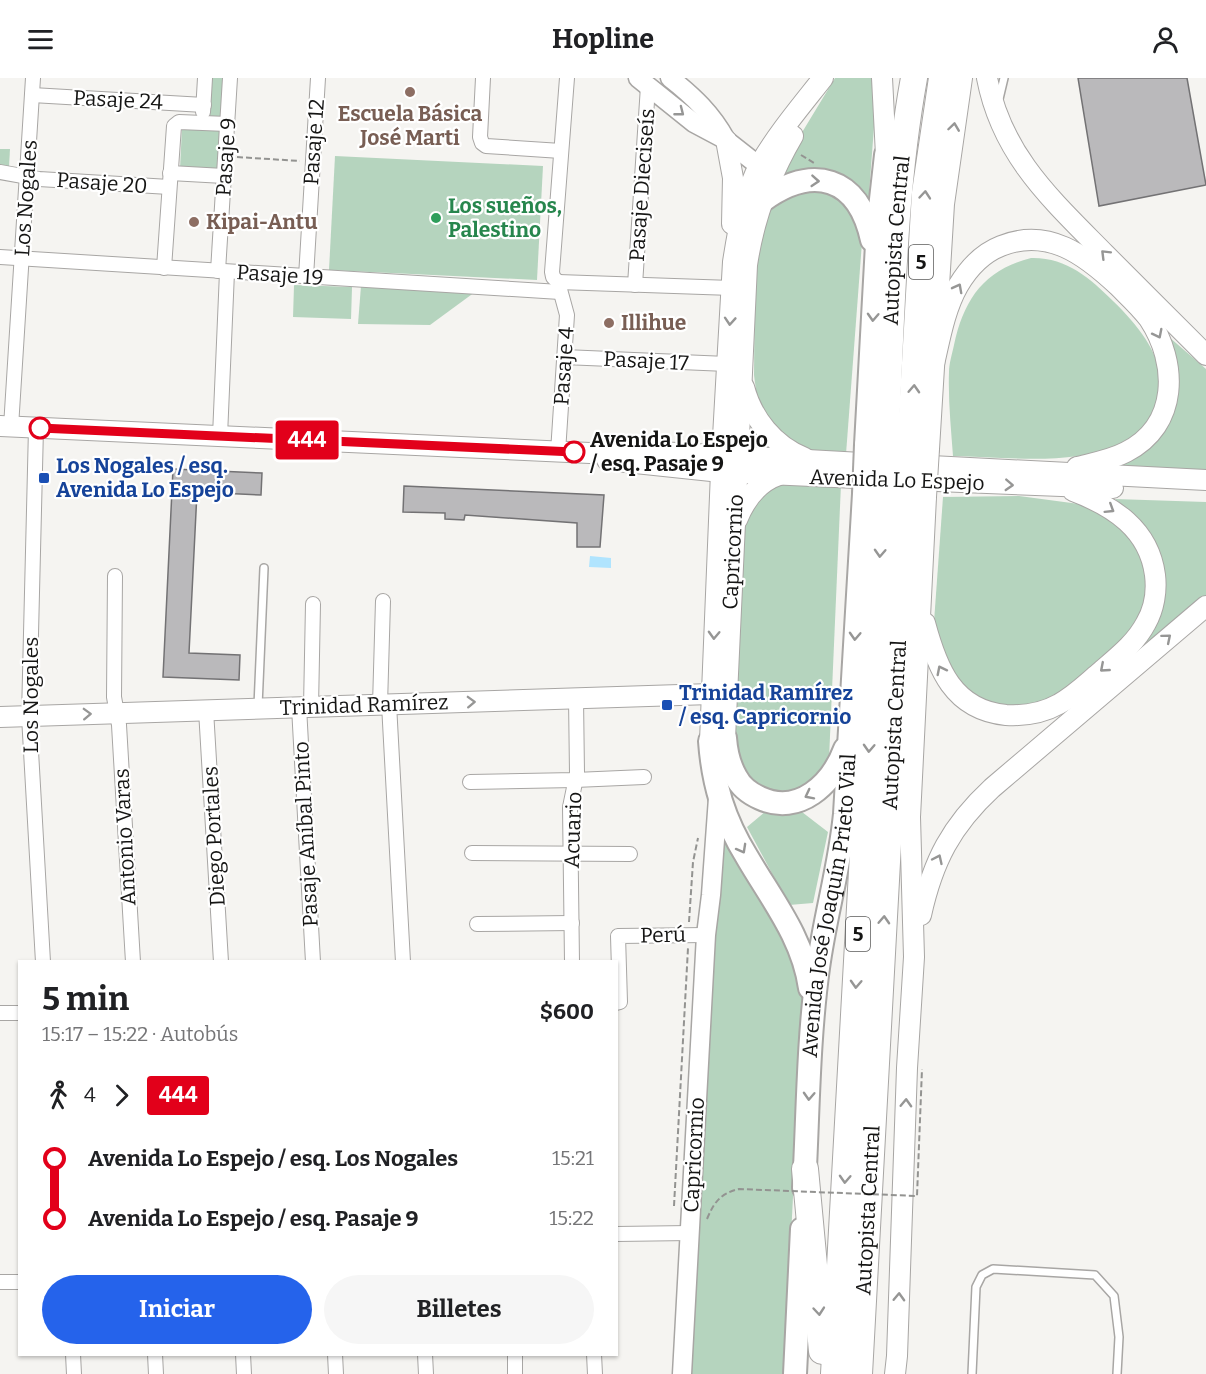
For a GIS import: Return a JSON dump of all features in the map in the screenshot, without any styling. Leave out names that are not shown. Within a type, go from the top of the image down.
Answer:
[{"type":"highway","points":[[886,155],[898,78]]},
{"type":"highway","name":"Autopista Central","points":[[898,447],[897,216],[914,78]]},
{"type":"highway","name":"Autopista Central","points":[[834,1374],[898,447],[925,193],[942,78]]},
{"type":"highway","name":"Autopista Central","points":[[859,1374],[865,1273],[895,495]]},
{"type":"highway","points":[[805,1169],[824,1374]]},
{"type":"highway","points":[[865,1273],[875,1374]]},
{"type":"main road","name":"Capricornio","points":[[717,739],[734,370],[752,232],[762,201],[782,155],[812,105],[824,78]]},
{"type":"main road","name":"Capricornio","points":[[734,370],[733,262],[742,213],[759,166],[824,78]]},
{"type":"main road","name":"Avenida José Joaquín Prieto Vial","points":[[795,1374],[813,1017],[821,945],[844,832],[850,731],[895,495],[898,447],[876,259],[886,155],[882,78]]},
{"type":"main road","name":"Avenida José Joaquín Prieto Vial","points":[[898,447],[934,364],[944,204],[962,78]]},
{"type":"main road","points":[[987,78],[997,115],[1015,153],[1038,185],[1206,355]]},
{"type":"main road","points":[[726,140],[733,178],[733,262]]},
{"type":"main road","points":[[762,201],[763,181],[759,166],[782,155]]},
{"type":"main road","points":[[762,201],[785,186],[804,180],[823,181],[841,188],[856,200],[866,217],[876,259]]},
{"type":"main road","points":[[934,364],[948,311],[958,286],[975,263],[996,248],[1017,241],[1049,241],[1068,248],[1098,267],[1141,309],[1156,329],[1169,366],[1167,402],[1153,429],[1133,448],[1116,457],[1053,479]]},
{"type":"main road","points":[[734,370],[751,406],[768,432],[788,450],[813,461]]},
{"type":"main road","name":"Avenida Lo Espejo","points":[[6,426],[590,453],[613,462],[813,461],[1206,490]]},
{"type":"main road","name":"Capricornio","points":[[719,692],[734,528],[729,463]]},
{"type":"main road","name":"Avenida Lo Espejo","points":[[729,463],[779,475],[1206,480]]},
{"type":"main road","points":[[734,528],[751,495],[765,482],[779,475]]},
{"type":"main road","points":[[921,604],[930,644],[948,682],[969,703],[993,713],[1023,715],[1057,705],[1076,693],[1124,651],[1140,632],[1153,604],[1155,582],[1150,556],[1136,530],[1118,513],[1053,479]]},
{"type":"main road","name":"Avenida José Joaquín Prieto Vial","points":[[895,495],[921,604],[910,818],[914,957],[907,1068],[897,1368]]},
{"type":"main road","points":[[914,957],[918,928],[932,872],[945,844],[963,819],[992,788],[1206,606]]},
{"type":"main road","name":"Trinidad Ramírez","points":[[0,717],[719,692]]},
{"type":"main road","points":[[717,739],[741,785],[764,800],[783,803],[803,799],[826,784],[843,755],[850,731]]},
{"type":"main road","points":[[717,739],[712,768],[718,796],[742,849],[786,919],[799,946],[809,979],[813,1017]]},
{"type":"street","name":"Los Nogales","points":[[6,426],[22,258],[33,78]]},
{"type":"street","points":[[202,122],[205,78]]},
{"type":"street","name":"Pasaje 9","points":[[219,436],[224,177],[230,78]]},
{"type":"street","name":"Pasaje 12","points":[[306,277],[318,78]]},
{"type":"street","points":[[483,78],[480,136],[482,143],[486,146],[561,151]]},
{"type":"street","name":"Pasaje 4","points":[[558,452],[567,315],[552,272],[567,78]]},
{"type":"street","points":[[670,78],[704,107],[726,140]]},
{"type":"street","points":[[643,82],[702,129],[726,140],[759,166]]},
{"type":"street","name":"Pasaje Dieciseís","points":[[635,285],[643,82]]},
{"type":"street","name":"Pasaje 24","points":[[32,95],[204,105]]},
{"type":"street","name":"Pasaje 24","points":[[170,173],[173,130],[176,124],[202,122],[228,124]]},
{"type":"street","name":"Pasaje 20","points":[[0,172],[39,179],[169,187]]},
{"type":"street","points":[[164,268],[170,173]]},
{"type":"street","name":"Pasaje 20","points":[[170,173],[224,177]]},
{"type":"street","name":"Pasaje 19","points":[[0,257],[306,277],[559,287],[635,285],[732,288]]},
{"type":"street","name":"Pasaje 17","points":[[564,357],[734,370]]},
{"type":"street","name":"Los Nogales","points":[[36,428],[29,716],[44,960]]},
{"type":"street","name":"Antonio Varas","points":[[115,576],[114,697],[119,725],[133,960]]},
{"type":"street","points":[[383,601],[385,705],[403,960]]},
{"type":"street","name":"Pasaje Aníbal Pinto","points":[[313,604],[305,707],[313,960]]},
{"type":"street","name":"Acuario","points":[[572,960],[570,807],[575,780],[576,698]]},
{"type":"street","name":"Diego Portales","points":[[206,710],[221,960]]},
{"type":"street","name":"Capricornio","points":[[705,935],[702,857],[717,739]]},
{"type":"street","points":[[470,782],[644,777]]},
{"type":"street","name":"Capricornio","points":[[682,1374],[705,935],[712,884],[718,796]]},
{"type":"street","points":[[472,853],[630,854]]},
{"type":"street","points":[[477,924],[572,923]]},
{"type":"street","name":"Perú","points":[[618,1002],[620,1002],[618,936],[705,935]]},
{"type":"street","points":[[0,1013],[18,1013]]},
{"type":"street","points":[[618,1234],[690,1233]]},
{"type":"street","points":[[0,1282],[18,1281]]},
{"type":"street","points":[[73,1356],[74,1374]]},
{"type":"street","points":[[155,1356],[156,1374]]},
{"type":"street","points":[[243,1356],[244,1374]]},
{"type":"street","points":[[335,1356],[336,1374]]},
{"type":"street","points":[[425,1356],[426,1374]]},
{"type":"street","points":[[515,1356],[515,1374]]},
{"type":"street","points":[[594,1356],[595,1374]]},
{"type":"lane","points":[[997,115],[1004,78]]},
{"type":"lane","points":[[257,709],[264,568]]},
{"type":"lane","points":[[972,1374],[976,1287],[982,1275],[993,1269],[1095,1275],[1114,1296],[1119,1337],[1117,1374]]},
{"type":"path","points":[[225,156],[313,162]]},
{"type":"path","points":[[707,1219],[712,1206],[720,1197],[739,1189],[917,1196],[922,1069]]},
{"type":"green space","points":[[209,78],[225,78],[223,119],[207,118]]},
{"type":"green space","points":[[835,78],[875,78],[876,100],[868,207],[859,195],[775,177]]},
{"type":"green space","points":[[182,127],[222,128],[218,173],[180,169]]},
{"type":"green space","points":[[0,149],[10,149],[9,167],[0,167]]},
{"type":"green space","name":"Los sueños, Palestino","points":[[335,156],[543,166],[537,280],[329,270]]},
{"type":"green space","points":[[809,186],[845,198],[863,229],[846,454],[813,452],[775,434],[758,406],[754,375],[755,258],[768,207]]},
{"type":"green space","points":[[1031,258],[1055,261],[1076,270],[1125,313],[1147,341],[1154,356],[1159,371],[1160,387],[1157,404],[1148,421],[1133,438],[1101,452],[1038,459],[953,456],[949,369],[958,329],[970,300],[989,279],[1015,263]]},
{"type":"green space","points":[[294,285],[352,287],[351,319],[293,317]]},
{"type":"green space","points":[[361,286],[475,292],[430,325],[358,324]]},
{"type":"green space","points":[[1169,337],[1206,369],[1206,473],[1118,466],[1177,394],[1179,370]]},
{"type":"green space","points":[[773,484],[841,484],[829,759],[826,770],[799,794],[754,791],[729,747],[740,528],[747,508]]},
{"type":"green space","points":[[1019,496],[1079,504],[1115,519],[1143,555],[1147,590],[1142,611],[1124,642],[1060,696],[1022,709],[975,699],[946,665],[934,622],[943,497]]},
{"type":"green space","points":[[1115,499],[1206,502],[1206,601],[1134,657],[1150,632],[1147,530]]},
{"type":"green space","points":[[766,811],[781,815],[802,812],[828,832],[813,903],[789,905],[747,827]]},
{"type":"green space","points":[[721,820],[804,980],[784,1374],[690,1374]]},
{"type":"water","points":[[590,556],[611,558],[611,568],[589,567]]},
{"type":"building","points":[[1078,78],[1187,78],[1206,185],[1099,206]]},
{"type":"building","points":[[173,469],[262,473],[261,495],[197,492],[189,653],[240,655],[239,680],[163,677]]},
{"type":"building","points":[[404,486],[604,495],[600,547],[577,547],[577,523],[465,515],[464,520],[445,519],[445,513],[403,512]]},
{"type":"bus line","name":"444","points":[[40,428],[574,452]]},
{"type":"place","name":"Escuela Básica José Marti","points":[[410,92]]},
{"type":"place","name":"Los sueños, Palestino","points":[[436,218]]},
{"type":"place","name":"Kipai-Antu","points":[[194,222]]},
{"type":"place","name":"Illihue","points":[[609,323]]},
{"type":"place","name":"Avenida Lo Espejo / esq. Pasaje 9","points":[[574,452]]},
{"type":"place","name":"Los Nogales / esq. Avenida Lo Espejo","points":[[44,478]]},
{"type":"place","name":"Trinidad Ramírez / esq. Capricornio","points":[[667,705]]}]
